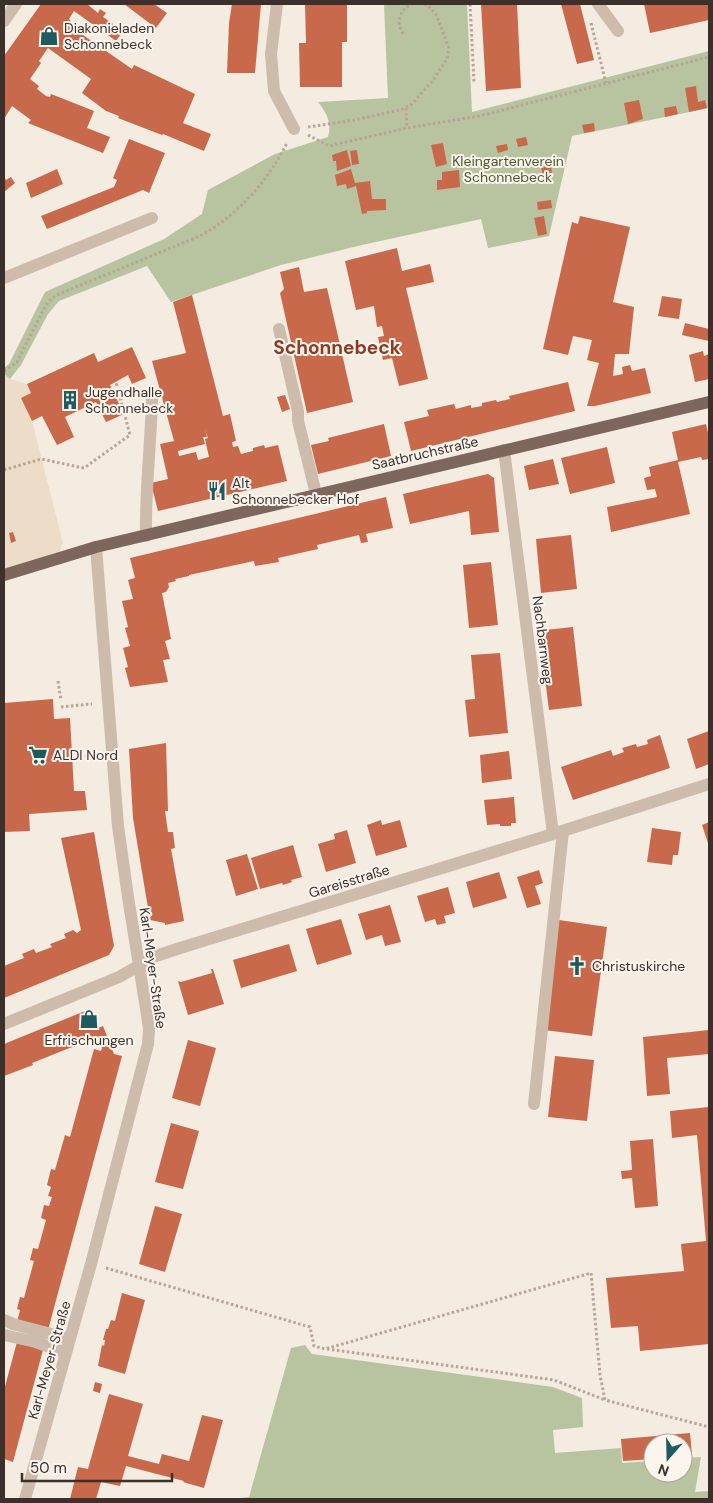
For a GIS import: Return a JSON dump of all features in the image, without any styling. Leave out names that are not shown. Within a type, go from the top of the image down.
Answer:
[{"type":"main road","name":"Saatbruchstraße","points":[[4,575],[96,547],[709,402]]},
{"type":"street","points":[[4,21],[16,4]]},
{"type":"street","points":[[277,4],[271,54],[274,91],[294,129]]},
{"type":"street","points":[[598,4],[618,31]]},
{"type":"street","points":[[4,278],[152,218]]},
{"type":"street","points":[[279,329],[298,411],[298,421],[316,494]]},
{"type":"street","points":[[146,536],[145,510],[152,397]]},
{"type":"street","name":"Nachbarnweg","points":[[504,450],[558,832],[534,1104]]},
{"type":"street","name":"Karl-Meyer-Straße","points":[[26,1499],[91,1264],[148,1044],[149,1030],[118,826],[96,547]]},
{"type":"street","name":"Gareisstraße","points":[[4,1024],[119,978],[156,956],[709,784]]},
{"type":"street","points":[[4,1320],[70,1339]]},
{"type":"street","points":[[4,1335],[36,1342],[66,1353]]},
{"type":"path","points":[[403,34],[399,26],[400,16],[411,4]]},
{"type":"path","points":[[294,129],[355,120],[406,108],[412,104],[434,79],[446,59],[449,49],[437,16],[431,8],[424,4]]},
{"type":"path","points":[[470,4],[474,82]]},
{"type":"path","points":[[590,22],[606,83]]},
{"type":"path","points":[[294,129],[329,146],[407,128],[479,116],[709,57]]},
{"type":"path","points":[[406,108],[407,128]]},
{"type":"path","points":[[4,371],[17,362],[46,305],[52,298],[200,236],[230,217],[263,182],[277,162],[294,129]]},
{"type":"path","points":[[4,470],[41,459],[84,468],[130,435],[116,382]]},
{"type":"path","points":[[58,681],[61,700]]},
{"type":"path","points":[[61,707],[108,702]]},
{"type":"path","points":[[91,1264],[310,1327],[314,1346],[325,1349],[554,1380],[605,1400],[709,1427]]},
{"type":"path","points":[[325,1349],[591,1273],[600,1375],[605,1400]]},
{"type":"green space","name":"Kleingartenverein Schonnebeck","points":[[384,4],[467,4],[472,112],[709,51],[709,108],[572,136],[549,236],[488,248],[481,219],[281,265],[171,302],[147,266],[59,301],[48,314],[21,365],[10,379],[4,374],[4,368],[9,364],[45,292],[164,239],[202,214],[208,190],[275,154],[328,137],[328,118],[318,102],[388,98]]},
{"type":"green space","points":[[305,1345],[312,1354],[553,1387],[582,1398],[583,1427],[553,1430],[555,1453],[621,1448],[622,1463],[643,1462],[643,1483],[693,1483],[693,1457],[701,1457],[695,1492],[709,1491],[709,1499],[232,1499],[249,1497],[291,1348]]},
{"type":"shaded area","points":[[4,374],[10,379],[27,384],[31,393],[21,398],[32,421],[63,543],[56,560],[4,575]]},
{"type":"building","points":[[41,4],[87,4],[98,13],[100,9],[106,13],[103,17],[123,31],[116,41],[74,11],[69,19],[72,23],[70,26],[132,69],[134,65],[195,94],[183,123],[211,134],[204,151],[118,118],[119,116],[106,111],[82,93],[91,79],[48,48],[30,79],[39,86],[37,89],[46,96],[50,97],[51,94],[94,111],[87,128],[110,137],[103,153],[28,123],[31,120],[12,106],[4,119],[4,56]]},
{"type":"building","points":[[124,4],[154,4],[167,13],[156,28]]},
{"type":"building","points":[[232,4],[261,4],[255,73],[227,73],[229,23]]},
{"type":"building","points":[[305,4],[347,4],[347,42],[342,42],[342,87],[300,87],[299,43],[306,43]]},
{"type":"building","points":[[481,4],[517,4],[521,88],[486,91]]},
{"type":"building","points":[[561,4],[580,4],[594,60],[577,64]]},
{"type":"building","points":[[644,4],[709,4],[709,20],[650,33]]},
{"type":"building","points":[[696,86],[698,102],[705,100],[707,108],[689,112],[685,88]]},
{"type":"building","points":[[639,100],[643,119],[628,124],[624,103]]},
{"type":"building","points":[[676,106],[678,114],[665,117],[664,108]]},
{"type":"building","points":[[594,123],[595,131],[584,133],[582,125]]},
{"type":"building","points":[[526,137],[528,145],[518,147],[516,139]]},
{"type":"building","points":[[129,139],[165,153],[149,193],[143,190],[47,229],[41,216],[114,187],[117,180],[113,178]]},
{"type":"building","points":[[443,143],[447,164],[436,167],[431,145]]},
{"type":"building","points":[[507,144],[508,150],[498,153],[496,146]]},
{"type":"building","points":[[347,150],[351,166],[337,171],[336,161],[333,161],[332,155]]},
{"type":"building","points":[[357,150],[359,164],[352,165],[350,151]]},
{"type":"building","points":[[545,160],[545,165],[551,164],[552,175],[543,177],[540,161]]},
{"type":"building","points":[[57,169],[63,184],[31,198],[26,183]]},
{"type":"building","points":[[351,169],[355,183],[370,181],[372,199],[386,199],[386,210],[367,211],[367,213],[362,214],[356,186],[347,189],[346,184],[337,186],[335,175]]},
{"type":"building","points":[[459,170],[460,187],[437,190],[437,180],[442,180],[442,172]]},
{"type":"building","points":[[4,176],[6,180],[11,177],[15,183],[4,192]]},
{"type":"building","points":[[551,200],[552,208],[538,210],[537,202]]},
{"type":"building","points":[[544,216],[547,234],[538,236],[534,218]]},
{"type":"building","points":[[580,216],[630,227],[613,302],[634,307],[629,354],[615,354],[613,376],[623,374],[622,367],[630,365],[632,371],[645,368],[651,393],[595,406],[587,406],[599,363],[587,360],[592,340],[573,336],[568,355],[543,349],[572,222],[578,224]]},
{"type":"building","points":[[397,248],[402,271],[430,264],[434,282],[406,288],[428,379],[399,386],[392,358],[383,360],[378,337],[384,336],[382,326],[377,327],[374,306],[356,310],[345,261]]},
{"type":"building","points":[[299,267],[304,292],[327,288],[353,402],[307,413],[280,293],[284,289],[280,272]]},
{"type":"building","points":[[192,295],[223,416],[230,414],[236,441],[232,442],[233,447],[238,446],[241,454],[253,451],[253,448],[264,445],[265,448],[278,445],[287,481],[158,511],[151,483],[168,479],[160,444],[174,441],[152,361],[186,353],[173,302]],"holes":[[[205,430],[208,438],[205,439],[209,457],[198,460],[196,452],[179,456],[178,451],[205,444],[203,437],[207,437]]]},
{"type":"building","points":[[662,296],[682,299],[679,319],[658,316]]},
{"type":"building","points":[[685,323],[709,329],[709,341],[682,335]]},
{"type":"building","name":"Jugendhalle Schonnebeck","points":[[132,347],[146,378],[132,384],[128,375],[110,385],[124,414],[106,422],[96,402],[65,417],[74,437],[57,445],[42,416],[32,421],[21,398],[31,393],[27,384],[94,353],[98,362]]},
{"type":"building","points":[[703,351],[704,356],[709,354],[709,379],[695,382],[689,355]]},
{"type":"building","points":[[568,382],[575,411],[411,451],[404,422],[429,416],[427,410],[454,404],[456,409],[471,405],[471,408],[482,406],[482,403],[510,399],[509,396]]},
{"type":"building","points":[[285,395],[290,409],[282,412],[277,397]]},
{"type":"building","points":[[384,424],[391,456],[318,474],[311,445],[329,441],[328,438]]},
{"type":"building","points":[[706,424],[709,437],[709,459],[702,460],[701,457],[678,462],[690,514],[611,532],[607,507],[657,497],[655,489],[647,490],[644,478],[651,476],[649,467],[678,460],[672,432]]},
{"type":"building","points":[[607,447],[615,483],[570,494],[561,458]]},
{"type":"building","points":[[553,459],[559,484],[529,490],[524,466]]},
{"type":"building","points":[[488,474],[494,478],[499,532],[471,535],[469,511],[410,524],[403,494]]},
{"type":"building","points":[[386,497],[393,528],[366,534],[368,542],[361,543],[359,535],[317,545],[318,549],[278,558],[279,562],[255,566],[254,561],[189,575],[168,583],[169,587],[166,592],[162,593],[171,639],[165,641],[170,659],[163,660],[168,682],[130,687],[125,668],[128,667],[123,648],[130,646],[125,628],[128,627],[122,601],[133,599],[128,580],[135,578],[130,558]]},
{"type":"building","points":[[13,532],[16,541],[11,543],[9,533]]},
{"type":"building","points":[[571,535],[577,589],[541,593],[536,539]]},
{"type":"building","points":[[491,562],[498,625],[469,628],[463,565]]},
{"type":"building","points":[[573,627],[582,706],[549,710],[544,670],[549,668],[545,630]]},
{"type":"building","points":[[500,653],[508,733],[469,737],[465,700],[475,699],[471,655]]},
{"type":"building","name":"ALDI Nord","points":[[53,699],[54,719],[70,718],[74,791],[85,791],[87,810],[29,814],[30,831],[4,832],[4,703]]},
{"type":"building","points":[[709,731],[709,764],[696,769],[687,739]]},
{"type":"building","points":[[660,735],[670,768],[573,800],[561,767],[611,750],[613,756],[624,752],[622,748],[636,744],[637,747],[648,744],[647,740]]},
{"type":"building","points":[[166,743],[168,811],[165,811],[168,832],[173,832],[175,848],[171,849],[184,921],[165,925],[165,923],[150,920],[133,818],[129,749]]},
{"type":"building","points":[[509,751],[512,779],[482,783],[480,755]]},
{"type":"building","points":[[514,797],[516,823],[511,823],[511,826],[500,826],[500,824],[487,825],[484,800]]},
{"type":"building","points":[[381,820],[382,825],[400,820],[407,847],[376,856],[367,825]]},
{"type":"building","points":[[709,822],[709,846],[702,825]]},
{"type":"building","points":[[652,828],[681,832],[678,855],[673,855],[672,865],[647,862]]},
{"type":"building","points":[[347,830],[356,863],[326,872],[318,844],[335,839],[334,834]]},
{"type":"building","points":[[94,832],[114,946],[109,955],[4,998],[4,966],[24,958],[22,954],[34,949],[36,953],[52,947],[50,944],[66,938],[64,934],[73,930],[77,933],[81,930],[61,838]]},
{"type":"building","points":[[293,845],[302,877],[291,880],[292,882],[283,885],[282,883],[260,889],[251,858]]},
{"type":"building","points":[[247,854],[258,889],[236,896],[226,860]]},
{"type":"building","points":[[539,870],[543,883],[535,886],[541,904],[527,908],[517,877]]},
{"type":"building","points":[[499,872],[507,898],[473,908],[466,882]]},
{"type":"building","points":[[448,887],[455,913],[444,916],[446,923],[437,925],[435,919],[425,922],[417,896]]},
{"type":"building","points":[[390,905],[401,942],[385,946],[382,935],[366,940],[358,914]]},
{"type":"building","points":[[341,919],[352,954],[317,965],[306,929]]},
{"type":"building","name":"Christuskirche","points":[[559,920],[607,927],[592,1036],[544,1030]]},
{"type":"building","points":[[289,944],[297,971],[241,988],[233,960]]},
{"type":"building","points":[[211,969],[213,969],[224,1004],[188,1015],[178,981],[181,982],[212,973]]},
{"type":"building","points":[[90,1009],[98,1028],[103,1026],[114,1054],[122,1056],[48,1330],[17,1322],[20,1310],[17,1309],[20,1297],[24,1298],[34,1261],[30,1260],[33,1248],[38,1249],[46,1220],[41,1218],[44,1205],[49,1206],[52,1197],[48,1196],[51,1187],[47,1185],[51,1169],[55,1170],[65,1135],[70,1137],[94,1049],[101,1051],[102,1048],[97,1037],[4,1076],[4,1044]]},
{"type":"building","points":[[709,1030],[709,1054],[667,1058],[670,1094],[647,1096],[643,1037]]},
{"type":"building","points":[[188,1040],[216,1048],[200,1106],[172,1098]]},
{"type":"building","points":[[555,1056],[594,1060],[587,1121],[548,1117]]},
{"type":"building","points":[[709,1107],[709,1344],[640,1351],[638,1326],[611,1328],[606,1278],[684,1271],[681,1244],[706,1241],[697,1135],[672,1138],[670,1111]]},
{"type":"building","points":[[171,1123],[199,1131],[183,1189],[155,1182]]},
{"type":"building","points":[[653,1139],[658,1206],[635,1208],[632,1178],[622,1179],[621,1171],[632,1170],[630,1141]]},
{"type":"building","points":[[155,1206],[182,1214],[165,1272],[139,1264]]},
{"type":"building","points":[[122,1293],[145,1300],[125,1374],[98,1366],[102,1345],[104,1346],[105,1340],[103,1340],[106,1329],[108,1329],[111,1320],[115,1321]]},
{"type":"building","points":[[17,1342],[43,1350],[13,1462],[4,1459],[4,1390]]},
{"type":"building","points":[[95,1382],[102,1384],[100,1393],[93,1391]]},
{"type":"building","points":[[109,1394],[143,1404],[128,1456],[159,1464],[162,1454],[189,1461],[202,1415],[223,1420],[204,1488],[126,1466],[120,1486],[101,1482],[96,1499],[70,1499],[78,1467],[88,1469]]},
{"type":"building","points":[[643,1437],[643,1460],[623,1461],[621,1439]]},
{"type":"place","name":"Diakonieladen Schonnebeck","points":[[49,36]]},
{"type":"place","name":"Jugendhalle Schonnebeck","points":[[70,400]]},
{"type":"place","name":"Alt Schonnebecker Hof","points":[[217,491]]},
{"type":"place","name":"ALDI Nord","points":[[38,755]]},
{"type":"place","name":"Christuskirche","points":[[577,966]]},
{"type":"place","name":"Erfrischungen","points":[[89,1019]]},
{"type":"district","name":"Schonnebeck","points":[[337,347]]}]
